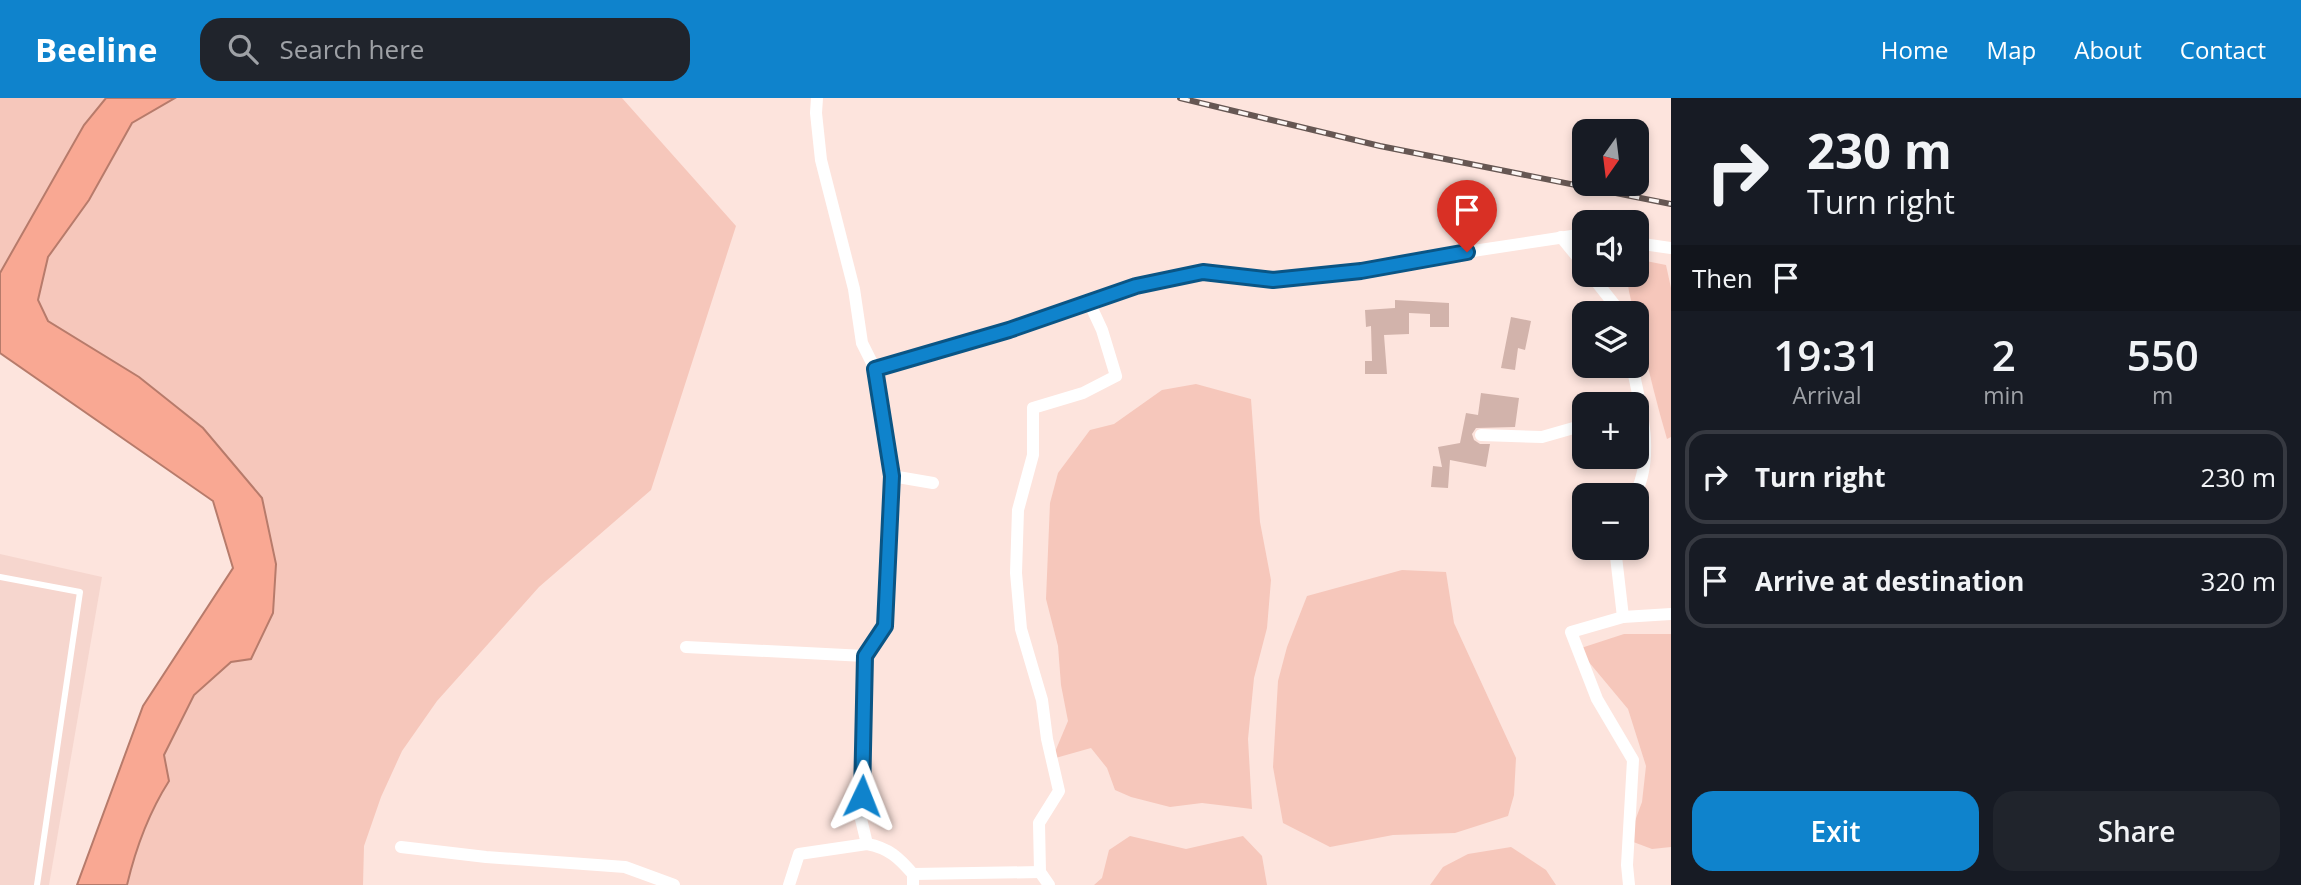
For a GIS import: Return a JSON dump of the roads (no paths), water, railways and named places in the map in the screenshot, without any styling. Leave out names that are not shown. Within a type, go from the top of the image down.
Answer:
[{"type":"street","points":[[817,98],[821,160],[854,289],[862,343],[875,369],[892,476],[885,626],[865,656],[861,819],[867,844]]},
{"type":"street","points":[[1561,237],[1572,250]]},
{"type":"street","points":[[875,369],[1009,330],[1136,286],[1203,272],[1273,280],[1361,271],[1440,256],[1572,237]]},
{"type":"street","points":[[1649,245],[1671,248]]},
{"type":"street","points":[[1600,287],[1612,301]]},
{"type":"street","points":[[1049,885],[1040,872],[1038,823],[1059,791],[1042,701],[1021,629],[1016,573],[1018,510],[1033,455],[1033,408],[1083,393],[1116,376],[1102,330],[1089,302]]},
{"type":"street","points":[[1482,435],[1542,437],[1572,428]]},
{"type":"street","points":[[892,476],[933,483]]},
{"type":"street","points":[[1616,560],[1623,617]]},
{"type":"street","points":[[1629,885],[1627,865],[1633,760],[1597,699],[1571,632],[1623,617],[1671,614]]},
{"type":"street","points":[[686,647],[865,656]]},
{"type":"street","points":[[789,885],[799,854],[867,844],[883,847],[895,854],[913,880],[1040,872]]},
{"type":"street","points":[[401,847],[486,857],[625,867],[674,885]]},
{"type":"lane","points":[[0,577],[80,592],[37,885]]},
{"type":"railway","points":[[1180,98],[1380,146],[1671,204]]}]
